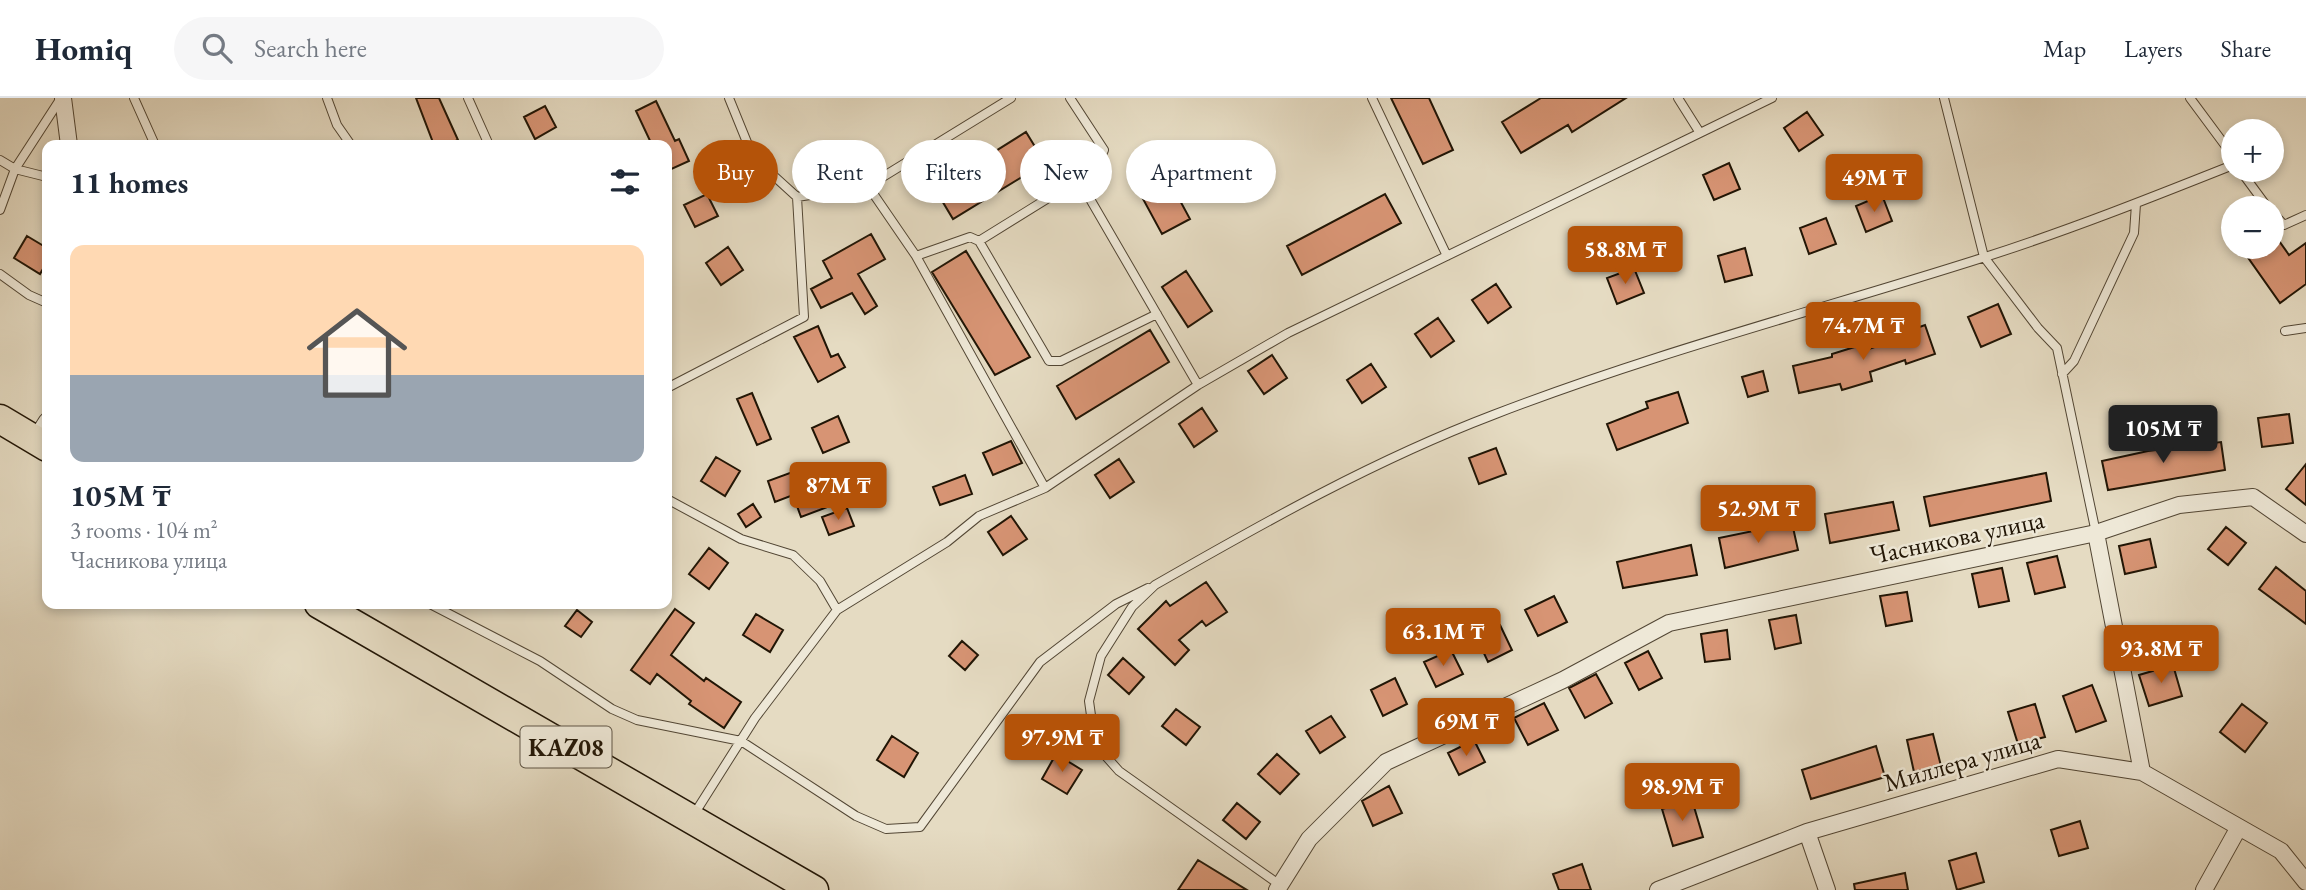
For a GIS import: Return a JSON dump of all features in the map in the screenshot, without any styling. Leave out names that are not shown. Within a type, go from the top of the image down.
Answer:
[{"type":"highway","points":[[0,419],[42,436]]},
{"type":"highway","name":"KAZ08","points":[[328,609],[692,819],[787,880],[814,890]]},
{"type":"street","points":[[62,98],[68,140]]},
{"type":"street","name":"Часникова улица","points":[[1278,888],[1309,839],[1387,762],[1563,680],[1669,623],[2096,533],[2179,505],[2253,497],[2306,534]]},
{"type":"street","points":[[2096,533],[2142,772]]},
{"type":"street","name":"Миллера улица","points":[[1658,890],[1807,832],[2058,759],[2142,772],[2281,851],[2306,882]]},
{"type":"street","points":[[2204,890],[2239,827]]},
{"type":"street","points":[[1807,832],[1826,890]]},
{"type":"lane","points":[[0,210],[15,169],[62,98]]},
{"type":"lane","points":[[134,98],[153,140]]},
{"type":"lane","points":[[327,98],[337,125],[348,140]]},
{"type":"lane","points":[[468,98],[487,140]]},
{"type":"lane","points":[[729,98],[754,157],[792,192]]},
{"type":"lane","points":[[887,174],[1011,98]]},
{"type":"lane","points":[[1070,98],[1097,140]]},
{"type":"lane","points":[[1371,98],[1447,256]]},
{"type":"lane","points":[[1678,98],[1700,132]]},
{"type":"lane","points":[[692,819],[741,741],[837,610],[947,542],[979,516],[1045,488],[1198,385],[1289,333],[1772,98]]},
{"type":"lane","points":[[1944,98],[1984,257],[2038,328],[2057,348],[2096,533]]},
{"type":"lane","points":[[2190,98],[2221,140]]},
{"type":"lane","points":[[0,160],[15,169],[42,176]]},
{"type":"lane","points":[[440,609],[540,661],[612,709],[637,720],[741,741],[856,816],[886,829],[920,827],[1040,662],[1116,604],[1372,466],[1493,415],[1641,363],[1984,257],[2136,204],[2221,170]]},
{"type":"lane","points":[[672,385],[804,317],[797,203]]},
{"type":"lane","points":[[879,203],[916,256],[1045,488]]},
{"type":"lane","points":[[979,241],[1041,203]]},
{"type":"lane","points":[[1092,203],[1198,385]]},
{"type":"lane","points":[[2062,374],[2074,360],[2134,233],[2136,204]]},
{"type":"lane","points":[[2284,226],[2306,215]]},
{"type":"lane","points":[[916,256],[970,237],[979,241],[1049,361],[1061,362],[1157,314]]},
{"type":"lane","points":[[0,274],[29,295],[42,301]]},
{"type":"lane","points":[[2285,331],[2306,328]]},
{"type":"lane","points":[[672,502],[741,539],[793,555],[820,581],[837,610]]},
{"type":"lane","points":[[1155,585],[1132,607],[1101,656],[1089,701],[1095,744],[1119,771],[1278,888]]},
{"type":"building","points":[[416,98],[439,98],[458,140],[432,140]]},
{"type":"building","points":[[1391,98],[1429,98],[1453,150],[1423,164]]},
{"type":"building","points":[[1541,98],[1626,98],[1572,132],[1568,125],[1521,153],[1502,122]]},
{"type":"building","points":[[656,101],[675,141],[679,139],[689,161],[672,169],[672,140],[650,140],[636,111]]},
{"type":"building","points":[[545,106],[556,127],[535,139],[524,117]]},
{"type":"building","points":[[1807,112],[1823,135],[1799,151],[1784,128]]},
{"type":"building","points":[[1026,132],[1031,140],[1020,140],[1020,178],[1006,187],[1006,145]]},
{"type":"building","points":[[1729,163],[1740,189],[1714,200],[1703,175]]},
{"type":"building","points":[[1385,194],[1401,223],[1302,275],[1287,246]]},
{"type":"building","points":[[1882,195],[1892,221],[1866,232],[1856,206]]},
{"type":"building","points":[[693,201],[693,203],[712,203],[718,216],[695,227],[684,205]]},
{"type":"building","points":[[943,203],[979,203],[953,219]]},
{"type":"building","points":[[1145,203],[1181,203],[1190,219],[1162,234]]},
{"type":"building","points":[[1826,218],[1836,244],[1809,254],[1800,228]]},
{"type":"building","points":[[871,234],[885,259],[858,274],[877,306],[865,314],[852,293],[821,308],[811,289],[832,278],[823,261]]},
{"type":"building","points":[[27,236],[42,245],[40,274],[14,258]]},
{"type":"building","points":[[2306,243],[2306,284],[2280,303],[2249,259],[2284,259],[2284,248],[2289,255]]},
{"type":"building","points":[[728,247],[743,270],[721,285],[706,263]]},
{"type":"building","points":[[1745,248],[1752,275],[1725,282],[1718,256]]},
{"type":"building","points":[[966,251],[1030,357],[995,375],[932,272]]},
{"type":"building","points":[[1634,268],[1644,293],[1617,304],[1607,278]]},
{"type":"building","points":[[1186,271],[1212,311],[1188,327],[1162,287]]},
{"type":"building","points":[[1496,284],[1511,307],[1488,323],[1472,300]]},
{"type":"building","points":[[1998,304],[2011,334],[1981,347],[1968,317]]},
{"type":"building","points":[[1438,318],[1454,341],[1431,357],[1415,334]]},
{"type":"building","points":[[1925,325],[1935,354],[1906,364],[1905,360],[1870,372],[1872,381],[1842,390],[1840,384],[1799,393],[1793,366],[1832,357],[1832,354],[1861,345],[1863,351],[1898,339],[1897,335]]},
{"type":"building","points":[[818,326],[831,357],[838,354],[845,367],[818,382],[794,337]]},
{"type":"building","points":[[1150,330],[1169,362],[1076,419],[1057,386]]},
{"type":"building","points":[[1272,355],[1287,378],[1264,394],[1248,371]]},
{"type":"building","points":[[1371,364],[1386,387],[1362,403],[1347,380]]},
{"type":"building","points":[[1763,371],[1768,391],[1748,397],[1742,377]]},
{"type":"building","points":[[1678,392],[1688,423],[1617,450],[1607,424],[1648,408],[1646,402]]},
{"type":"building","points":[[752,393],[771,439],[757,445],[737,399]]},
{"type":"building","points":[[1202,408],[1217,431],[1194,447],[1179,424]]},
{"type":"building","points":[[2289,414],[2293,443],[2262,447],[2258,418]]},
{"type":"building","points":[[838,416],[849,442],[823,453],[812,428]]},
{"type":"building","points":[[1011,441],[1022,463],[993,475],[983,453]]},
{"type":"building","points":[[2221,442],[2225,470],[2108,490],[2102,461],[2148,451]]},
{"type":"building","points":[[1496,448],[1506,474],[1479,484],[1469,458]]},
{"type":"building","points":[[716,457],[740,471],[725,496],[701,481]]},
{"type":"building","points":[[1119,459],[1134,482],[1110,498],[1095,475]]},
{"type":"building","points":[[2306,464],[2306,505],[2286,489]]},
{"type":"building","points":[[798,470],[807,496],[824,490],[830,506],[801,517],[793,495],[775,502],[768,481]]},
{"type":"building","points":[[2046,473],[2051,501],[1930,526],[1924,497]]},
{"type":"building","points":[[965,475],[972,494],[940,505],[933,487]]},
{"type":"building","points":[[1893,502],[1899,530],[1830,543],[1825,514]]},
{"type":"building","points":[[753,504],[761,517],[746,527],[738,514]]},
{"type":"building","points":[[847,508],[854,526],[829,535],[822,517]]},
{"type":"building","points":[[1011,516],[1027,539],[1003,555],[988,532]]},
{"type":"building","points":[[1792,523],[1798,550],[1725,568],[1719,538]]},
{"type":"building","points":[[2226,527],[2246,543],[2228,565],[2208,549]]},
{"type":"building","points":[[2150,539],[2156,567],[2125,574],[2119,546]]},
{"type":"building","points":[[1691,545],[1697,575],[1623,588],[1617,562]]},
{"type":"building","points":[[709,548],[728,563],[709,589],[689,574]]},
{"type":"building","points":[[2057,556],[2065,587],[2035,594],[2027,563]]},
{"type":"building","points":[[2276,567],[2306,591],[2306,624],[2259,589]]},
{"type":"building","points":[[2002,568],[2009,601],[1979,607],[1972,574]]},
{"type":"building","points":[[1206,582],[1227,612],[1206,626],[1202,621],[1179,640],[1189,650],[1175,665],[1138,629],[1166,601],[1170,606]]},
{"type":"building","points":[[1907,592],[1912,621],[1886,626],[1880,596]]},
{"type":"building","points":[[1554,596],[1567,622],[1538,636],[1525,610]]},
{"type":"building","points":[[675,609],[694,623],[671,655],[704,681],[706,678],[741,702],[724,728],[689,704],[691,701],[657,674],[650,684],[631,670]]},
{"type":"building","points":[[577,610],[592,622],[581,637],[565,626]]},
{"type":"building","points":[[756,614],[783,630],[770,652],[743,635]]},
{"type":"building","points":[[1796,615],[1801,643],[1775,649],[1769,620]]},
{"type":"building","points":[[1500,625],[1512,650],[1488,662],[1476,636]]},
{"type":"building","points":[[1727,630],[1730,659],[1705,662],[1701,634]]},
{"type":"building","points":[[962,641],[978,655],[965,670],[949,656]]},
{"type":"building","points":[[1451,650],[1463,674],[1436,687],[1424,662]]},
{"type":"building","points":[[1648,651],[1662,678],[1639,690],[1625,663]]},
{"type":"building","points":[[1123,658],[1144,677],[1129,694],[1108,675]]},
{"type":"building","points":[[2173,665],[2182,696],[2149,706],[2139,675]]},
{"type":"building","points":[[1596,674],[1612,703],[1585,718],[1569,688]]},
{"type":"building","points":[[1395,678],[1407,704],[1383,716],[1371,690]]},
{"type":"building","points":[[2092,685],[2106,721],[2076,732],[2063,696]]},
{"type":"building","points":[[1544,703],[1558,730],[1528,745],[1514,718]]},
{"type":"building","points":[[2035,704],[2045,737],[2018,744],[2008,712]]},
{"type":"building","points":[[2242,704],[2267,723],[2245,752],[2220,732]]},
{"type":"building","points":[[1176,709],[1200,727],[1186,745],[1162,726]]},
{"type":"building","points":[[1331,716],[1345,737],[1320,753],[1306,731]]},
{"type":"building","points":[[1933,734],[1941,766],[1914,772],[1907,740]]},
{"type":"building","points":[[892,736],[918,753],[904,777],[877,760]]},
{"type":"building","points":[[1474,740],[1485,762],[1459,775],[1448,753]]},
{"type":"building","points":[[1876,746],[1885,777],[1811,799],[1802,770]]},
{"type":"building","points":[[1056,754],[1082,770],[1067,794],[1042,779]]},
{"type":"building","points":[[1277,754],[1299,774],[1280,794],[1258,774]]},
{"type":"building","points":[[1389,786],[1402,813],[1373,826],[1362,801]]},
{"type":"building","points":[[1692,800],[1703,837],[1673,846],[1662,809]]},
{"type":"building","points":[[1237,803],[1260,822],[1246,839],[1223,820]]},
{"type":"building","points":[[2080,821],[2088,848],[2059,856],[2051,830]]},
{"type":"building","points":[[1976,853],[1984,882],[1957,890],[1949,861]]},
{"type":"building","points":[[1198,860],[1247,890],[1178,890]]},
{"type":"building","points":[[1582,864],[1591,890],[1559,890],[1553,874]]},
{"type":"building","points":[[1905,873],[1908,890],[1855,890],[1854,884]]}]
